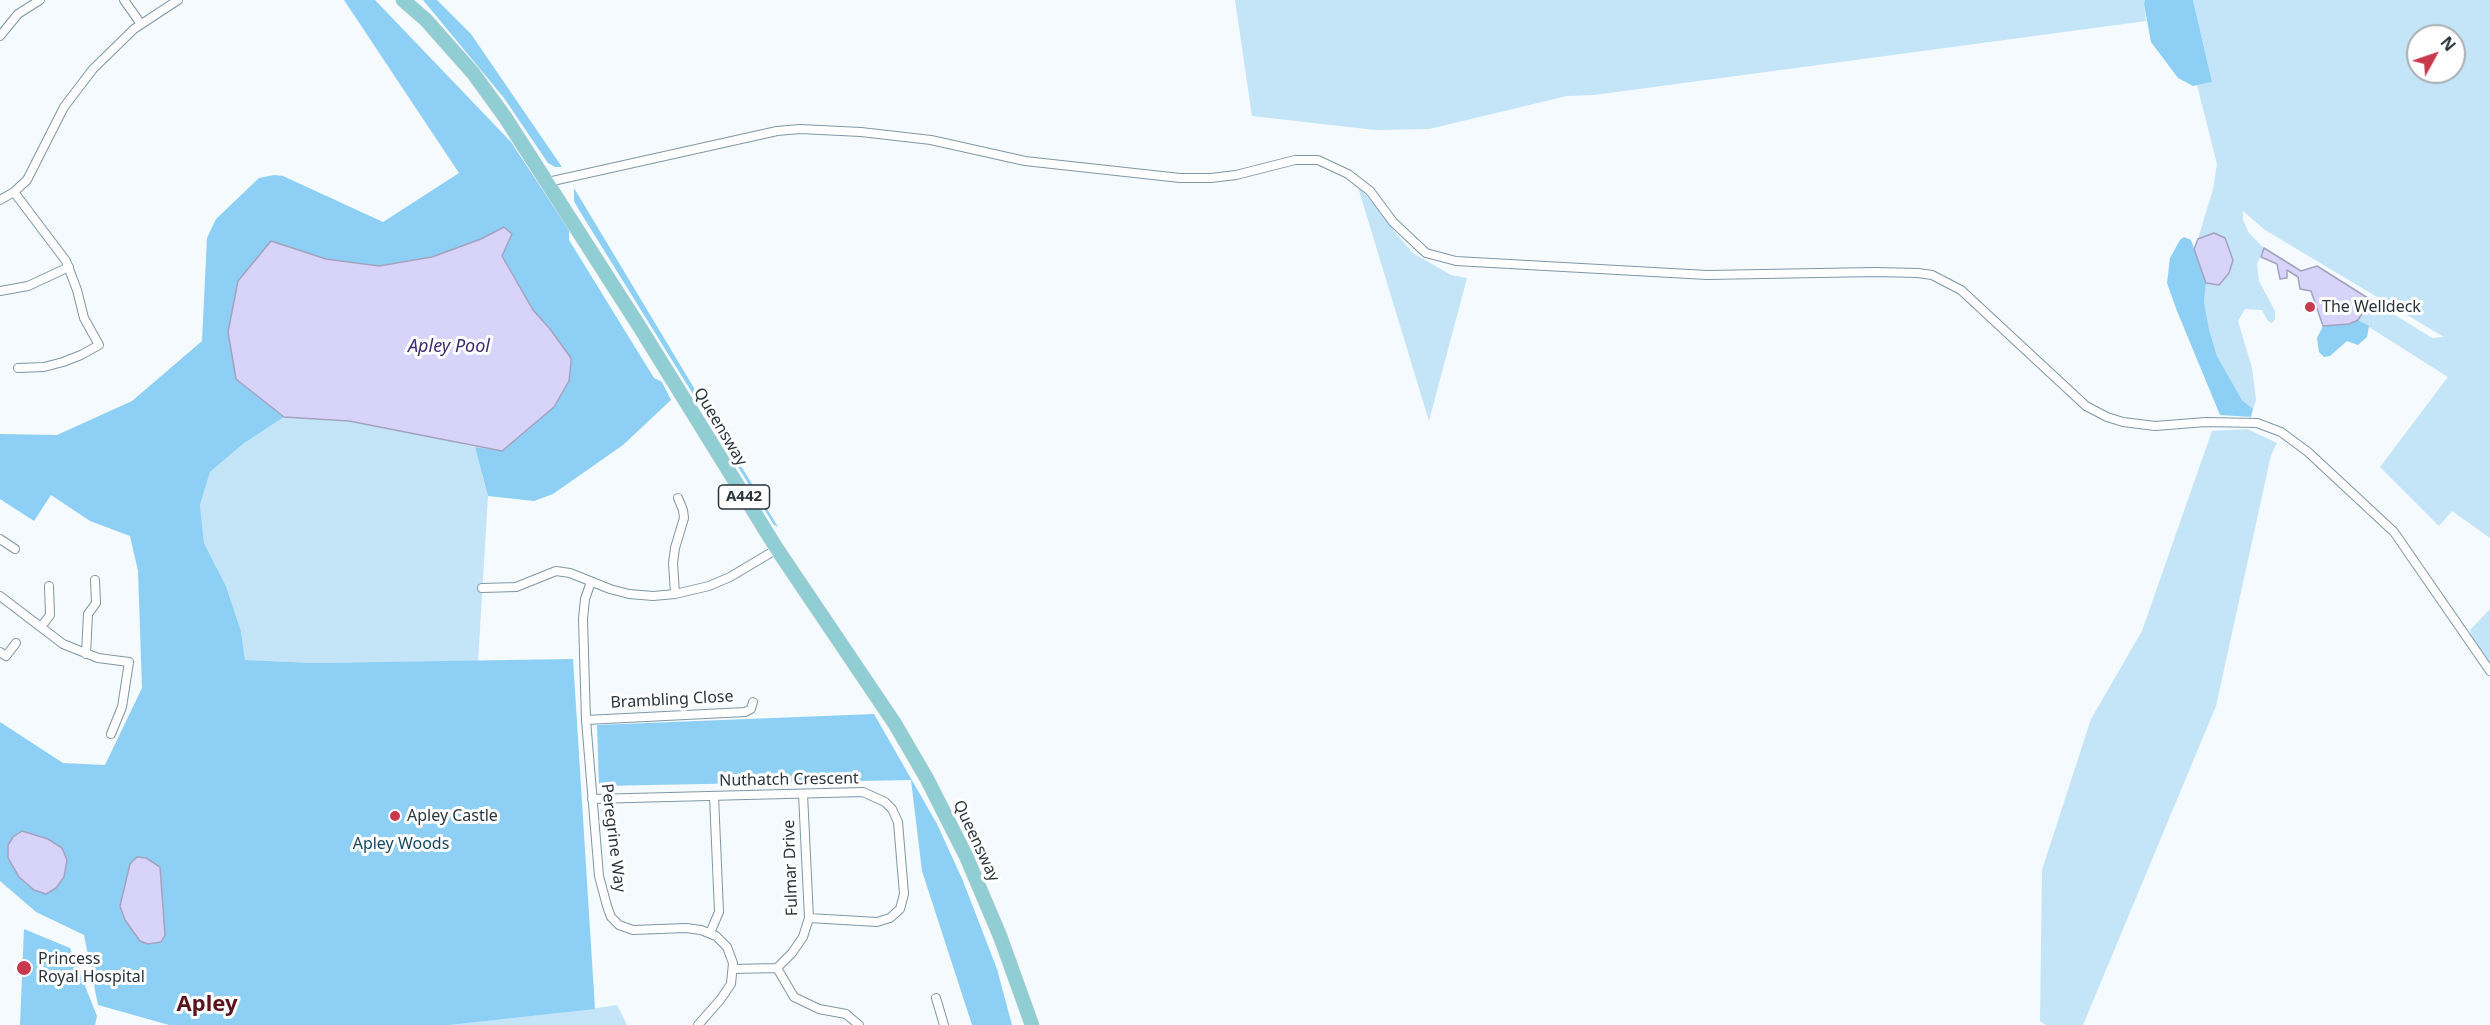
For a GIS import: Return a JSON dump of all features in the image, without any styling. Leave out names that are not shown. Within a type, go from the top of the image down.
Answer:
[{"type":"main road","name":"Queensway","points":[[403,0],[426,20],[473,73],[548,182],[777,549],[895,724],[927,779],[981,889],[1032,1025]]},
{"type":"street","points":[[0,36],[18,14],[40,0]]},
{"type":"street","points":[[124,0],[141,24]]},
{"type":"street","points":[[0,200],[14,192],[30,175],[60,114],[78,86],[108,52],[141,24],[178,0]]},
{"type":"street","points":[[548,182],[777,131],[800,129],[861,132],[931,140],[1025,161],[1180,178],[1236,175],[1295,160],[1318,160],[1348,174],[1370,191],[1393,222],[1426,253],[1456,261],[1707,276],[1875,272],[1932,275],[1961,290],[2086,406],[2107,417],[2123,422],[2155,426],[2257,423],[2281,432],[2308,452],[2394,532],[2490,671]]},
{"type":"street","points":[[14,192],[69,267],[84,318],[99,345],[78,357],[57,364],[18,368]]},
{"type":"street","points":[[0,291],[28,286],[69,267]]},
{"type":"street","points":[[675,594],[673,563],[684,518],[678,498]]},
{"type":"street","points":[[0,540],[15,549]]},
{"type":"street","points":[[482,588],[516,587],[556,571],[570,573],[629,594],[653,596],[675,594],[710,586],[777,549]]},
{"type":"street","points":[[86,654],[88,614],[96,603],[95,580]]},
{"type":"street","name":"Peregrine Way","points":[[591,582],[585,599],[583,620],[586,720],[599,876],[611,917],[619,925],[633,930],[686,928],[710,933]]},
{"type":"street","points":[[41,627],[50,615],[49,586]]},
{"type":"street","points":[[0,596],[63,644],[86,654],[129,663],[122,707],[111,734]]},
{"type":"street","points":[[0,652],[6,656],[16,643]]},
{"type":"street","name":"Brambling Close","points":[[586,720],[745,712],[751,709],[753,702]]},
{"type":"street","name":"Nuthatch Crescent","points":[[592,799],[863,792],[875,796],[892,809],[898,822],[904,894],[900,909],[884,921],[809,918]]},
{"type":"street","name":"Fulmar Drive","points":[[777,968],[798,944],[809,918],[803,794]]},
{"type":"street","points":[[698,1025],[727,992],[734,969],[727,947],[710,933],[719,912],[714,796]]},
{"type":"street","points":[[734,969],[777,968],[794,997],[819,1009],[846,1014],[859,1025]]},
{"type":"street","points":[[936,998],[944,1025]]},
{"type":"shaded area","points":[[1235,0],[2145,0],[2146,21],[1594,95],[1567,96],[1429,129],[1375,130],[1252,116]]},
{"type":"shaded area","points":[[2193,0],[2490,0],[2490,538],[2452,511],[2439,526],[2380,467],[2448,377],[2358,320],[2371,300],[2432,338],[2444,337],[2265,230],[2243,211],[2243,220],[2249,233],[2264,248],[2257,264],[2259,281],[2275,311],[2275,319],[2272,323],[2268,321],[2262,310],[2245,309],[2238,321],[2252,368],[2256,400],[2253,409],[2242,400],[2217,356],[2204,302],[2206,283],[2219,285],[2214,233],[2198,239],[2213,189],[2217,164],[2197,85],[2212,82]]},
{"type":"shaded area","points":[[1358,187],[1413,253],[1451,275],[1467,278],[1429,421]]},
{"type":"shaded area","points":[[284,417],[349,421],[475,447],[488,496],[478,661],[315,663],[245,660],[241,631],[226,586],[204,543],[200,505],[210,472],[243,444]]},
{"type":"shaded area","points":[[2247,429],[2277,443],[2271,455],[2216,706],[2083,1025],[2046,1025],[2040,1021],[2042,870],[2091,719],[2142,631],[2212,431]]},
{"type":"shaded area","points":[[2490,609],[2490,662],[2472,638],[2470,630]]},
{"type":"shaded area","points":[[617,1005],[627,1025],[451,1025],[591,1009]]},
{"type":"green space","name":"Apley Woods","points":[[344,0],[375,0],[511,142],[569,230],[569,240],[654,378],[662,382],[671,400],[623,445],[553,494],[534,501],[488,496],[475,447],[502,451],[550,329],[533,310],[502,256],[504,227],[481,239],[432,257],[378,266],[326,259],[271,241],[236,379],[284,417],[243,444],[210,472],[200,505],[204,543],[226,586],[241,631],[245,660],[315,663],[573,659],[595,1009],[450,1025],[169,1025],[98,1005],[84,935],[36,912],[0,881],[0,722],[63,763],[105,765],[142,688],[138,571],[130,536],[90,521],[51,495],[34,521],[0,499],[0,434],[57,435],[132,401],[202,341],[207,238],[216,219],[259,178],[283,176],[383,222],[459,173]]},
{"type":"green space","points":[[423,0],[437,0],[471,34],[562,167],[555,167],[548,163],[504,98]]},
{"type":"green space","points":[[2145,0],[2193,0],[2212,82],[2193,86],[2178,78],[2151,42]]},
{"type":"green space","points":[[574,188],[778,527],[774,525],[579,210],[574,201]]},
{"type":"green space","points":[[2184,237],[2191,240],[2206,283],[2204,302],[2217,356],[2242,400],[2253,409],[2251,417],[2220,415],[2177,311],[2167,283],[2170,258]]},
{"type":"green space","points":[[2358,320],[2369,326],[2367,337],[2358,345],[2347,341],[2330,356],[2324,357],[2319,352],[2317,338],[2323,326],[2349,324]]},
{"type":"green space","points":[[874,714],[937,824],[963,881],[997,969],[1012,1025],[972,1025],[922,871],[911,780],[599,786],[597,725]]},
{"type":"green space","name":"Princess Royal Hospital","points":[[24,929],[70,948],[97,1016],[95,1025],[20,1025]]},
{"type":"water","name":"Apley Pool","points":[[504,227],[512,234],[502,256],[533,310],[571,358],[571,363],[569,381],[554,407],[502,451],[349,421],[284,417],[236,379],[228,332],[238,281],[271,241],[326,259],[379,266],[432,257],[481,239]]},
{"type":"water","points":[[2214,233],[2225,238],[2233,260],[2229,273],[2219,285],[2206,283],[2194,249],[2198,239]]},
{"type":"water","points":[[2264,248],[2301,271],[2317,266],[2371,300],[2358,320],[2349,324],[2323,326],[2311,291],[2300,289],[2298,277],[2287,270],[2287,278],[2280,279],[2277,264],[2261,257]]},
{"type":"water","points":[[22,831],[48,839],[62,848],[67,860],[64,877],[56,888],[46,894],[34,890],[19,877],[8,858],[8,845],[13,837]]},
{"type":"water","points":[[137,857],[146,858],[160,867],[165,935],[161,942],[148,944],[140,941],[125,920],[120,906],[130,864]]},
{"type":"place","name":"The Welldeck","points":[[2310,307]]},
{"type":"place","name":"Apley Castle","points":[[395,816]]},
{"type":"place","name":"Princess Royal Hospital","points":[[24,968]]},
{"type":"district","name":"Apley","points":[[207,1005]]}]
